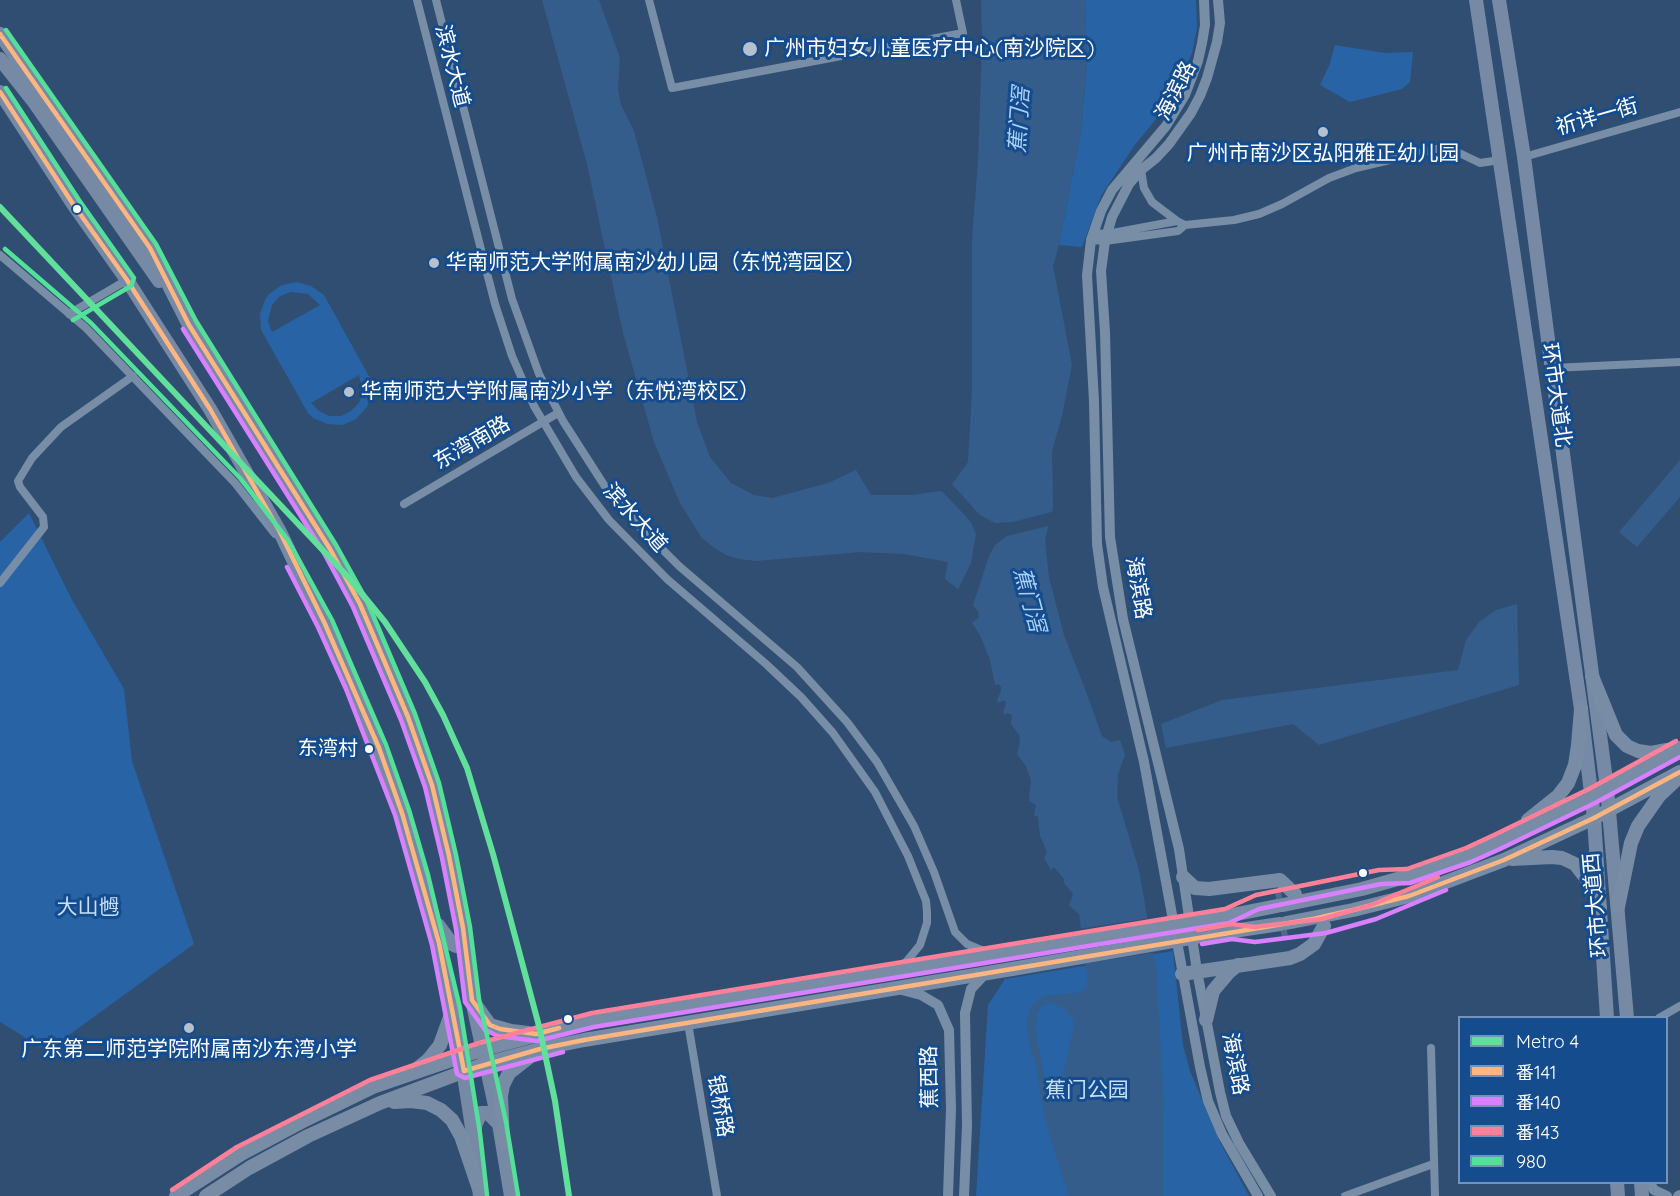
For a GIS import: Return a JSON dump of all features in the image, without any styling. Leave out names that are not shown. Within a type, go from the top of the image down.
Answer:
[{"type":"highway","points":[[1592,676],[1616,735],[1627,746],[1638,752],[1652,753],[1679,748]]},
{"type":"highway","points":[[1497,842],[1545,808],[1568,783],[1576,755],[1581,710]]},
{"type":"highway","points":[[176,1196],[241,1154],[374,1087],[481,1050],[593,1020],[1227,916],[1257,902],[1283,900],[1380,877],[1408,876],[1469,855],[1497,842],[1592,796],[1679,748]]},
{"type":"highway","points":[[1284,928],[1324,926],[1373,912],[1504,860],[1609,811],[1680,774]]},
{"type":"highway","points":[[1618,911],[1631,843],[1638,826],[1659,796],[1680,774]]},
{"type":"highway","points":[[1466,875],[1472,866],[1469,855]]},
{"type":"highway","points":[[1504,860],[1563,858],[1575,864],[1582,872],[1600,913]]},
{"type":"highway","points":[[1183,877],[1195,888],[1209,889],[1280,880],[1283,900]]},
{"type":"highway","points":[[206,1196],[249,1168],[308,1136],[380,1103],[484,1064],[540,1049],[1213,934],[1232,931],[1255,935],[1409,896]]},
{"type":"highway","points":[[1182,974],[1290,958],[1314,944],[1324,926]]},
{"type":"highway","points":[[1206,1020],[1213,991],[1229,972],[1239,965]]},
{"type":"highway","points":[[472,1000],[490,1025],[511,1031],[536,1034]]},
{"type":"highway","points":[[412,1073],[438,1048],[453,1009]]},
{"type":"highway","points":[[503,1142],[501,1096],[503,1085],[509,1073],[540,1049]]},
{"type":"highway","points":[[397,1078],[404,1083],[403,1094]]},
{"type":"highway","points":[[380,1103],[428,1102],[441,1110],[452,1120],[461,1136],[479,1192]]},
{"type":"main road","name":"环市大道北","points":[[1476,0],[1592,796]]},
{"type":"main road","name":"环市大道北","points":[[1499,0],[1524,157],[1607,788]]},
{"type":"main road","points":[[0,34],[150,248],[189,325]]},
{"type":"main road","points":[[0,50],[189,325],[330,549],[360,604],[408,717],[432,785],[449,856],[481,1050],[503,1142],[511,1196]]},
{"type":"main road","points":[[0,59],[34,102]]},
{"type":"main road","points":[[0,92],[73,204],[127,280],[210,409],[280,532],[325,624],[379,748],[402,813],[431,913],[453,1009],[473,1134],[479,1192]]},
{"type":"main road","name":"环市大道西","points":[[1607,788],[1627,1016]]},
{"type":"main road","name":"环市大道西","points":[[1592,796],[1607,1016]]},
{"type":"main road","points":[[1600,913],[1618,911]]},
{"type":"main road","points":[[431,913],[452,944],[465,946]]},
{"type":"main road","points":[[473,1134],[482,1113],[488,1113],[499,1124]]},
{"type":"street","name":"滨水大道","points":[[417,0],[498,312],[516,364],[543,422],[576,477],[628,541],[667,579],[801,697],[833,733],[875,792],[908,856],[926,901],[927,923],[920,945],[906,962],[886,973]]},
{"type":"street","name":"滨水大道","points":[[436,0],[512,299],[529,349],[558,413],[596,474],[641,528],[679,566],[796,668],[847,722],[890,783],[914,826],[934,872],[955,932],[974,948],[994,956]]},
{"type":"street","points":[[649,0],[672,88],[963,33],[956,0]]},
{"type":"street","name":"海滨路","points":[[1204,0],[1203,43],[1185,95],[1166,126],[1112,190],[1092,236],[1087,275],[1094,401],[1097,544],[1103,587],[1140,744],[1193,1037],[1208,1101],[1222,1134],[1258,1196]]},
{"type":"street","name":"海滨路","points":[[1218,0],[1220,23],[1217,42],[1200,96],[1186,121],[1169,144],[1140,170],[1120,200],[1106,238],[1101,271],[1105,332],[1110,537],[1123,619],[1179,849],[1197,971],[1226,1116],[1270,1196]]},
{"type":"street","name":"祈详一街","points":[[1524,157],[1680,112]]},
{"type":"street","points":[[1140,170],[1144,188],[1152,202],[1181,223],[1210,224],[1258,214],[1282,204],[1329,178],[1356,168],[1437,149],[1451,149],[1480,163],[1500,160]]},
{"type":"street","points":[[1092,236],[1106,238],[1178,231],[1181,223]]},
{"type":"street","points":[[0,255],[69,314],[133,376],[236,483],[282,544],[294,564]]},
{"type":"street","points":[[69,314],[127,280]]},
{"type":"street","points":[[1552,368],[1680,362]]},
{"type":"street","points":[[0,583],[44,527],[43,517],[18,481],[32,458],[61,427],[133,376]]},
{"type":"street","name":"东湾南路","points":[[404,504],[558,413]]},
{"type":"street","name":"蕉西路","points":[[964,1196],[967,1126],[965,1013],[971,989],[986,973]]},
{"type":"street","name":"蕉西路","points":[[895,988],[921,995],[938,1005],[949,1030],[951,1109],[948,1196]]},
{"type":"street","points":[[1661,1016],[1680,1006]]},
{"type":"street","name":"银桥路","points":[[688,1023],[717,1196]]},
{"type":"street","points":[[949,1030],[959,1024],[965,1030]]},
{"type":"street","points":[[1431,1048],[1435,1196]]},
{"type":"street","points":[[1345,1196],[1433,1164]]},
{"type":"street","points":[[1650,1184],[1654,1190],[1667,1196]]},
{"type":"green space","points":[[1085,0],[1196,0],[1197,28],[1192,53],[1171,101],[1134,146],[1101,196],[1082,247],[1059,245],[1081,132],[1087,66]]},
{"type":"green space","points":[[1335,45],[1385,53],[1413,52],[1410,82],[1402,89],[1350,102],[1320,85]]},
{"type":"green space","points":[[297,282],[311,286],[324,295],[370,378],[372,393],[367,407],[356,419],[342,425],[327,424],[313,418],[261,330],[260,314],[265,300],[269,294],[282,285]],"holes":[[[291,292],[308,294],[320,305],[272,332],[268,321],[272,305],[280,296]],[[359,375],[363,392],[359,403],[351,411],[341,416],[329,416],[319,411],[311,403]]]},
{"type":"green space","name":"大山乸","points":[[29,513],[71,598],[124,689],[132,761],[194,944],[47,1051],[0,1022],[0,542]]},
{"type":"green space","name":"蕉门公园","points":[[1173,951],[1183,1045],[1190,1071],[1220,1142],[1249,1196],[976,1196],[988,1005],[1005,979]]},
{"type":"water","name":"蕉门滘","points":[[542,0],[599,0],[620,58],[618,90],[621,105],[634,131],[657,217],[697,422],[710,457],[731,483],[754,495],[772,498],[828,483],[856,470],[871,495],[912,495],[948,490],[968,462],[972,392],[972,237],[978,162],[982,45],[981,0],[1085,0],[1087,66],[1081,132],[1053,266],[1072,365],[1062,416],[1052,451],[1053,507],[1045,540],[1049,578],[1064,635],[1102,736],[1111,742],[1120,740],[1125,755],[1118,774],[1117,797],[1139,870],[1157,974],[1164,1115],[1164,1196],[1068,1196],[1044,1116],[1026,1021],[1031,1006],[1044,996],[1082,992],[1088,985],[1079,914],[1069,906],[1073,894],[1064,883],[1064,879],[1054,867],[1051,870],[1044,858],[1047,852],[1040,836],[1038,817],[1034,815],[1036,805],[1029,801],[1031,781],[1026,766],[1017,754],[1019,735],[1011,724],[1012,715],[1003,713],[1006,703],[1004,700],[998,703],[1001,687],[999,684],[995,685],[990,660],[980,635],[972,623],[979,617],[978,611],[958,589],[945,579],[948,562],[904,554],[862,552],[755,561],[726,555],[701,537],[680,503],[654,442],[623,333],[587,164]],"holes":[[[1050,1003],[1065,1009],[1073,1020],[1073,1030],[1060,1087],[1050,1095],[1046,1088],[1036,1031],[1037,1014],[1041,1006]]]},
{"type":"water","points":[[1680,460],[1680,497],[1637,547],[1619,532]]},
{"type":"water","points":[[1517,604],[1519,685],[1319,745],[1293,724],[1166,748],[1161,724],[1222,700],[1458,670],[1466,640],[1479,622],[1496,610]]},
{"type":"pier","points":[[950,482],[980,515],[995,523],[1013,522],[1055,511],[1052,525],[1007,536],[995,545],[989,556],[972,608],[957,592],[971,563],[976,534],[971,522],[939,488],[947,487]]},
{"type":"pier","points":[[1151,918],[1157,952],[1083,964],[1078,929]]},
{"type":"tunnel","points":[[1276,898],[1282,897]]},
{"type":"tunnel","points":[[1281,932],[1287,931]]},
{"type":"metro line","name":"4","points":[[0,207],[349,578],[385,622],[425,682],[467,768],[493,854],[539,1026],[555,1101],[569,1196]]},
{"type":"transit line","name":"980","points":[[6,30],[156,244],[196,321],[336,545],[367,601],[415,714],[439,783],[470,927],[479,999],[506,1122],[518,1195]]},
{"type":"transit line","name":"番141","points":[[0,34],[150,248],[189,325],[330,549],[360,604],[408,717],[432,785],[463,928],[472,1000],[490,1025],[500,1029],[536,1034],[559,1028]]},
{"type":"transit line","name":"980","points":[[6,88],[79,200],[134,278],[131,286],[73,320]]},
{"type":"transit line","name":"番141","points":[[0,92],[73,204],[127,280],[210,409],[280,532],[325,624],[379,748],[402,813],[439,943],[464,1071],[540,1049],[584,1040],[1313,919],[1353,910],[1409,896],[1504,860],[1594,818],[1680,772]]},
{"type":"transit line","name":"980","points":[[5,249],[91,323],[240,478],[288,540],[332,620],[386,745],[409,810],[428,875],[460,1008],[480,1133],[487,1195]]},
{"type":"transit line","name":"番140","points":[[183,329],[324,553],[353,607],[401,720],[425,787],[456,929],[465,1002],[485,1030],[498,1036],[537,1041],[594,1027],[1229,923],[1259,909],[1381,884],[1410,883],[1471,862],[1500,849],[1595,803],[1680,757]]},
{"type":"transit line","name":"番140","points":[[287,567],[346,689],[395,815],[432,945],[457,1074],[465,1078],[563,1052]]},
{"type":"transit line","name":"番143","points":[[172,1190],[237,1147],[370,1080],[479,1043],[592,1013],[1225,909],[1256,895],[1379,870],[1407,869],[1466,848],[1494,835],[1589,789],[1676,741]]},
{"type":"transit line","name":"番143","points":[[1198,930],[1231,924],[1255,927],[1322,919],[1371,905],[1438,877]]},
{"type":"transit line","name":"番140","points":[[1202,944],[1232,939],[1255,942],[1326,933],[1376,919],[1446,890]]},
{"type":"place","name":"广州市妇女儿童医疗中心(南沙院区)","points":[[750,49]]},
{"type":"place","name":"广州市南沙区弘阳雅正幼儿园","points":[[1323,132]]},
{"type":"place","name":"华南师范大学附属南沙幼儿园（东悦湾园区）","points":[[434,263]]},
{"type":"place","name":"华南师范大学附属南沙小学（东悦湾校区）","points":[[349,392]]},
{"type":"place","name":"东湾村","points":[[369,749]]},
{"type":"place","name":"广东第二师范学院附属南沙东湾小学","points":[[189,1028]]}]
